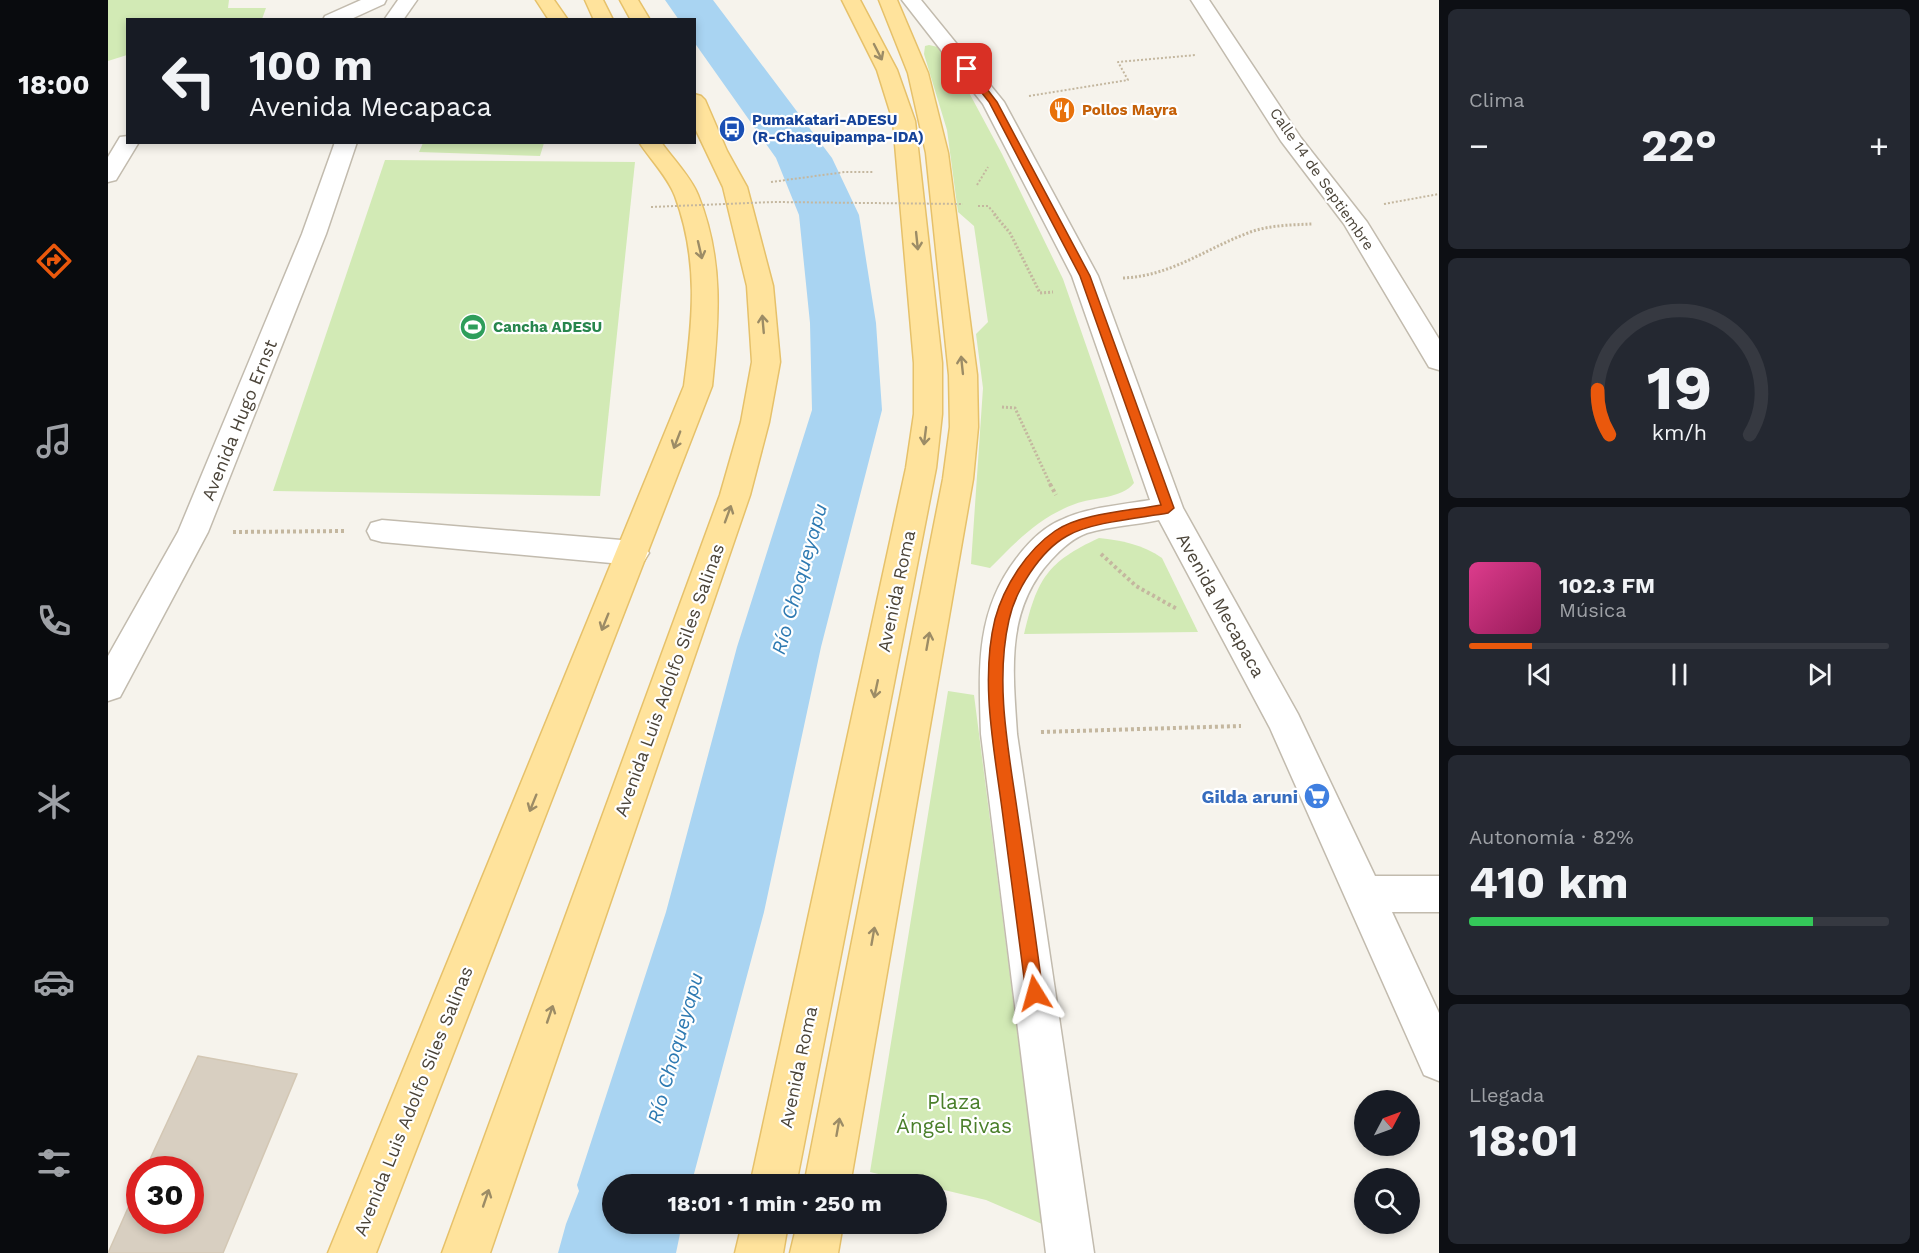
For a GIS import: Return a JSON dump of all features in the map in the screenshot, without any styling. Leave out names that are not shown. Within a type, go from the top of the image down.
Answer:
[{"type":"main road","points":[[545,0],[558,18]]},
{"type":"main road","points":[[594,0],[603,18]]},
{"type":"main road","points":[[609,0],[620,18]]},
{"type":"main road","points":[[629,0],[641,18]]},
{"type":"main road","name":"Avenida Roma","points":[[775,1174],[921,468],[928,414],[928,363],[904,120],[887,70],[851,0]]},
{"type":"main road","points":[[829,1174],[956,490],[964,427],[963,375],[937,153],[918,73],[888,0]]},
{"type":"main road","name":"Avenida Luis Adolfo Siles Salinas","points":[[466,1253],[735,495],[755,422],[766,362],[760,286],[735,187],[705,140],[700,108],[696,103]]},
{"type":"main road","name":"Avenida Luis Adolfo Siles Salinas","points":[[352,1253],[698,386],[706,316],[703,258],[686,194],[651,144]]},
{"type":"main road","points":[[669,144],[675,155],[686,194]]},
{"type":"main road","points":[[759,1253],[763,1234]]},
{"type":"main road","points":[[814,1253],[818,1234]]},
{"type":"street","points":[[336,18],[377,0]]},
{"type":"street","points":[[394,18],[408,0]]},
{"type":"street","name":"Avenida Mecapaca","points":[[911,0],[993,102],[1074,284],[1168,508],[1286,724],[1439,1060]]},
{"type":"street","name":"Calle 14 de Septiembre","points":[[1200,0],[1236,51],[1292,141],[1351,217],[1439,362]]},
{"type":"street","points":[[108,175],[127,144]]},
{"type":"street","name":"Avenida Hugo Ernst","points":[[108,687],[193,532],[314,234],[345,144]]},
{"type":"street","points":[[1070,1253],[999,734],[996,666],[1002,621],[1009,594],[1047,544],[1061,533],[1078,525],[1168,508]]},
{"type":"street","points":[[382,531],[633,553]]},
{"type":"street","points":[[1365,894],[1439,894]]},
{"type":"path","points":[[993,102],[1128,80],[1118,62],[1236,51]]},
{"type":"path","points":[[972,186],[979,185],[992,159]]},
{"type":"path","points":[[771,182],[845,172]]},
{"type":"path","points":[[975,207],[988,206],[1010,233],[1040,293],[1074,284],[1137,278],[1170,271],[1250,233],[1351,217],[1439,194]]},
{"type":"path","points":[[651,207],[774,202],[963,204]]},
{"type":"path","points":[[999,407],[1016,408],[1044,474],[1059,500]]},
{"type":"path","points":[[193,532],[382,531]]},
{"type":"path","points":[[1098,550],[1121,576],[1151,597],[1183,612],[1178,602]]},
{"type":"path","points":[[999,734],[1286,724]]},
{"type":"green space","points":[[108,0],[229,0],[228,8],[266,8],[262,18],[126,18],[126,55],[108,61]]},
{"type":"green space","points":[[925,46],[938,47],[959,74],[1002,154],[1063,279],[1134,483],[1122,492],[1075,504],[1050,516],[1029,531],[990,568],[971,564],[983,388],[976,334],[988,322],[974,226],[958,212],[947,130],[924,54]]},
{"type":"green space","points":[[422,144],[544,144],[540,156],[419,152]]},
{"type":"green space","name":"Cancha ADESU","points":[[385,160],[635,162],[600,496],[273,491]]},
{"type":"green space","points":[[1099,538],[1132,544],[1162,558],[1198,632],[1024,634],[1034,599],[1047,574],[1067,555]]},
{"type":"green space","name":"Plaza Ángel Rivas","points":[[948,691],[974,695],[1042,1224],[986,1200],[947,1191],[947,1174],[870,1172]]},
{"type":"building","points":[[198,1056],[297,1074],[223,1253],[108,1253],[126,1212],[126,1234],[204,1234],[204,1156],[152,1156]]},
{"type":"waterway","name":"Río Choqueyapu","points":[[637,1174],[715,912],[779,647],[847,410],[843,323],[829,215],[804,158],[689,0]]},
{"type":"waterway","name":"Río Choqueyapu","points":[[617,1253],[622,1234]]},
{"type":"place","name":"Pollos Mayra","points":[[1062,110]]},
{"type":"place","name":"PumaKatari-ADESU (R-Chasquipampa-IDA)","points":[[732,129]]},
{"type":"place","name":"Cancha ADESU","points":[[473,327]]},
{"type":"place","name":"Gilda aruni","points":[[1317,796]]},
{"type":"route","points":[[967,69],[993,102],[1085,276],[1127,400],[1168,508],[1078,525],[1061,533],[1036,556],[1009,594],[1002,621],[996,666],[999,734],[1035,993]]}]
